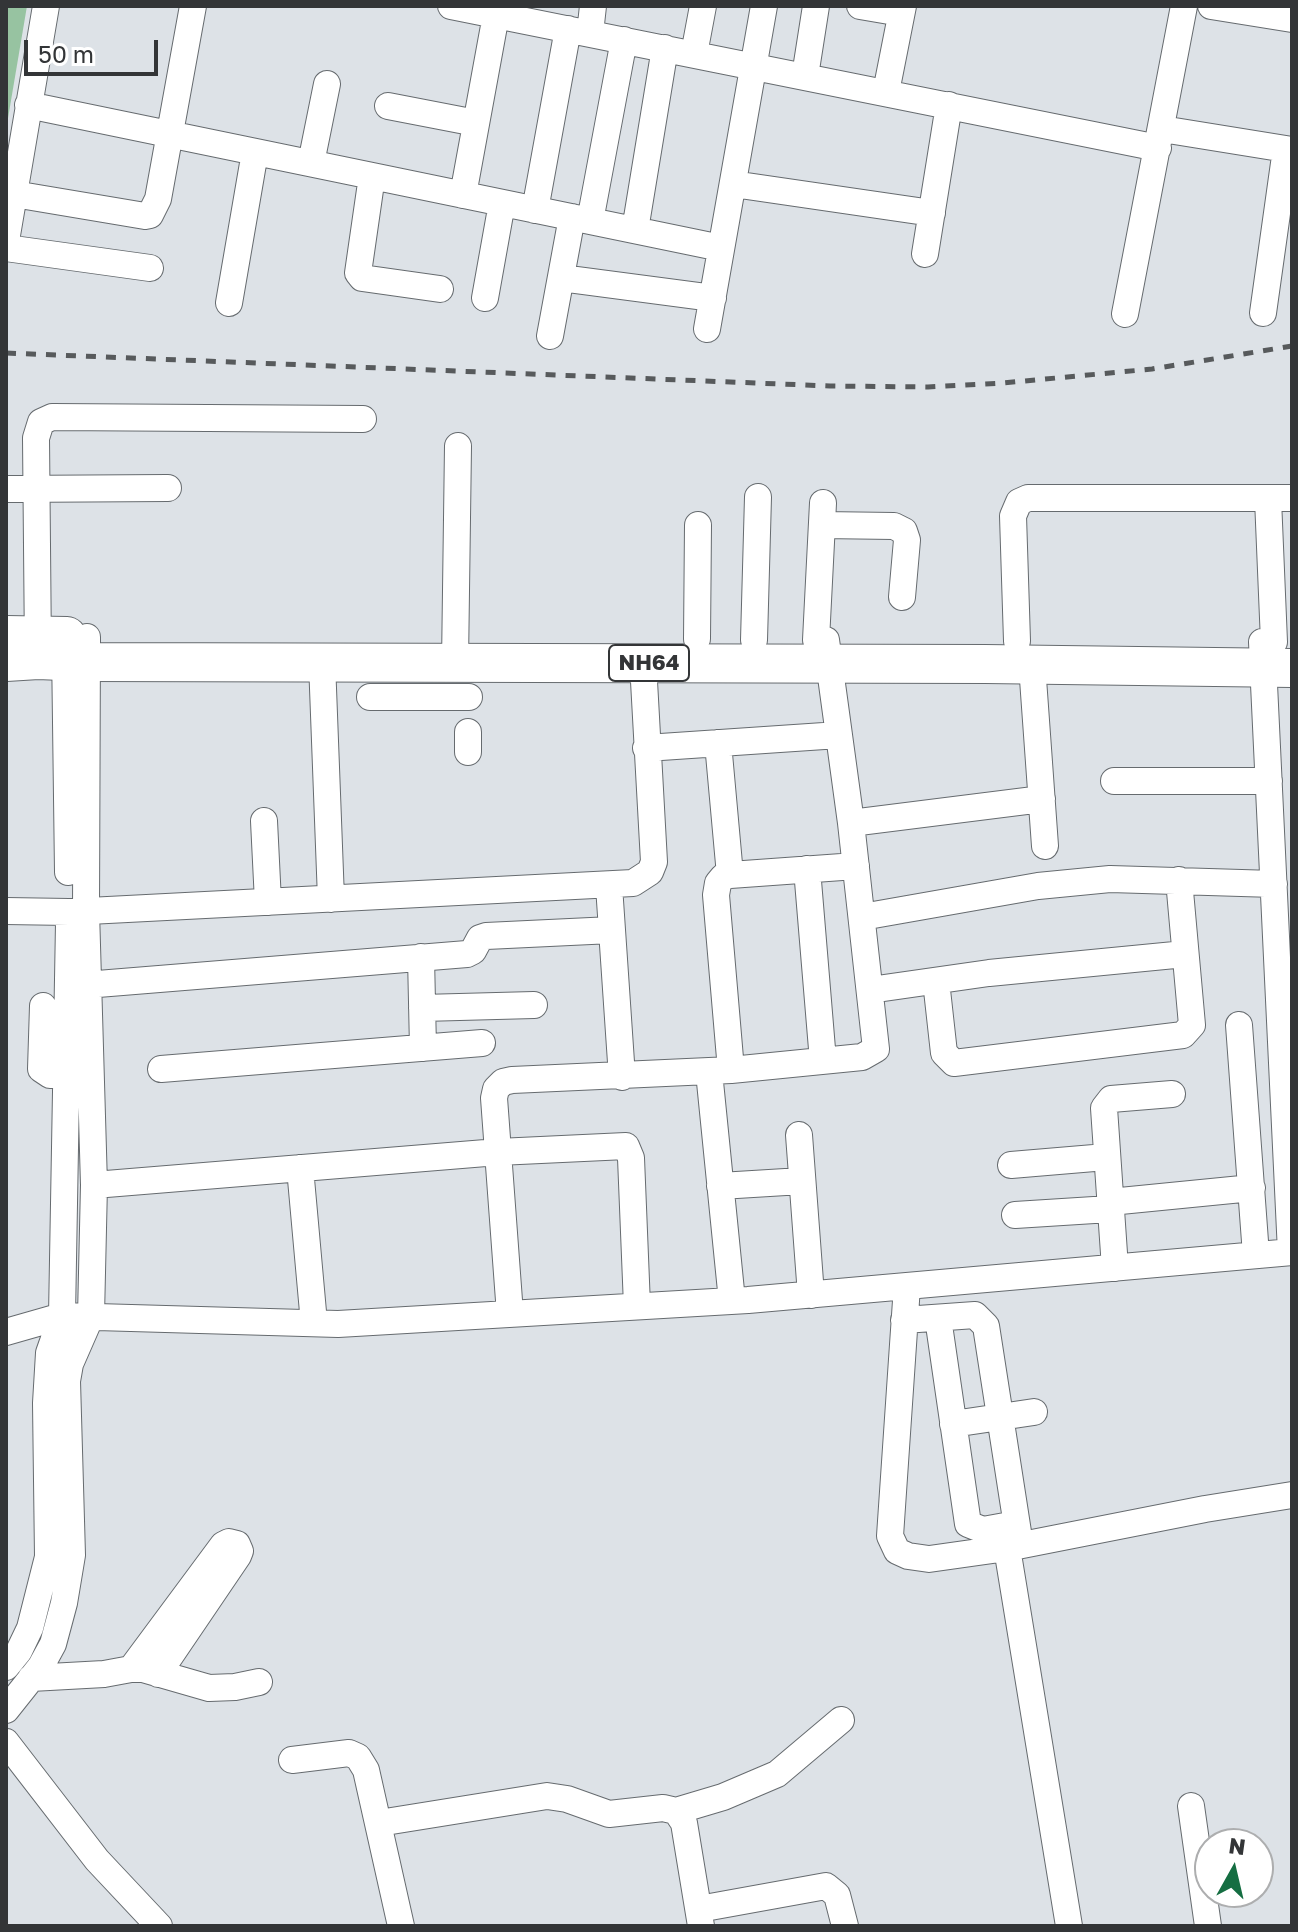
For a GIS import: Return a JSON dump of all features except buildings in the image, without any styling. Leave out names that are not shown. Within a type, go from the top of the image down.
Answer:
[{"type":"highway","name":"NH64","points":[[49,648],[322,662],[465,695],[697,639],[754,640],[824,648],[1025,653],[1277,653]]},
{"type":"highway","name":"NH64","points":[[49,648],[465,695],[643,663],[824,648]]},
{"type":"street","points":[[6,241],[46,6]]},
{"type":"street","points":[[14,194],[150,215],[158,199],[193,6]]},
{"type":"street","points":[[451,6],[949,105],[1160,139],[1289,150],[1263,313]]},
{"type":"street","points":[[535,210],[579,31],[593,6]]},
{"type":"street","points":[[694,54],[703,6]]},
{"type":"street","points":[[707,329],[764,6]]},
{"type":"street","points":[[805,76],[816,6]]},
{"type":"street","points":[[860,6],[902,10],[886,92]]},
{"type":"street","points":[[1125,314],[1184,6]]},
{"type":"street","points":[[1211,6],[1292,19]]},
{"type":"street","points":[[463,195],[496,15]]},
{"type":"street","points":[[550,336],[561,278],[581,219],[624,40]]},
{"type":"street","points":[[635,230],[665,48]]},
{"type":"street","points":[[311,163],[327,84]]},
{"type":"street","points":[[28,105],[721,248]]},
{"type":"street","points":[[925,254],[949,105]]},
{"type":"street","points":[[388,106],[476,123]]},
{"type":"street","points":[[229,303],[255,152]]},
{"type":"street","points":[[372,176],[358,273],[362,278],[440,289]]},
{"type":"street","points":[[733,184],[932,213]]},
{"type":"street","points":[[485,298],[502,203]]},
{"type":"street","points":[[6,248],[150,268]]},
{"type":"street","points":[[561,278],[713,298]]},
{"type":"street","points":[[6,1710],[53,1644],[70,1575],[67,1381],[70,1364],[91,1316],[94,1185],[79,986],[78,911],[49,648],[36,438],[41,422],[52,417],[363,419]]},
{"type":"street","points":[[370,697],[465,695],[458,446]]},
{"type":"street","points":[[6,489],[168,488]]},
{"type":"street","points":[[754,640],[758,497]]},
{"type":"street","points":[[6,1332],[62,1316],[314,1323],[732,1301],[1292,1252],[1284,918],[1277,793],[1280,499],[1028,498],[1019,502],[1013,516],[1045,846]]},
{"type":"street","points":[[510,1314],[494,1098],[496,1089],[503,1082],[720,1071],[862,1057],[876,1049],[851,823],[824,648],[822,514],[894,526],[904,531],[907,540],[902,597]]},
{"type":"street","points":[[697,639],[698,525]]},
{"type":"street","points":[[322,662],[331,899]]},
{"type":"street","points":[[6,911],[78,911],[633,883],[650,872],[654,862],[643,663]]},
{"type":"street","points":[[646,748],[839,735]]},
{"type":"street","points":[[718,743],[730,875]]},
{"type":"street","points":[[1114,781],[1277,793]]},
{"type":"street","points":[[851,823],[1042,799]]},
{"type":"street","points":[[264,821],[268,902]]},
{"type":"street","points":[[732,1301],[720,1186],[718,883],[730,875],[856,866]]},
{"type":"street","points":[[807,869],[823,1061]]},
{"type":"street","points":[[862,917],[1038,886],[1110,879],[1179,880],[1280,870]]},
{"type":"street","points":[[936,981],[944,1053],[954,1063],[1183,1035],[1192,1025],[1179,880]]},
{"type":"street","points":[[609,886],[622,1077]]},
{"type":"street","points":[[79,986],[467,954],[473,951],[480,938],[486,936],[612,930]]},
{"type":"street","points":[[870,990],[1185,954]]},
{"type":"street","points":[[421,957],[423,1048]]},
{"type":"street","points":[[6,1667],[19,1651],[30,1628],[48,1557],[47,1380],[49,1353],[62,1316],[67,1075],[79,986]]},
{"type":"street","points":[[422,1008],[534,1005]]},
{"type":"street","points":[[43,1006],[41,1069],[50,1075],[67,1075]]},
{"type":"street","points":[[1239,1025],[1256,1255]]},
{"type":"street","points":[[161,1069],[482,1043]]},
{"type":"street","points":[[1115,1268],[1104,1108],[1111,1099],[1172,1094]]},
{"type":"street","points":[[799,1135],[811,1295]]},
{"type":"street","points":[[94,1185],[498,1152],[621,1146],[629,1149],[637,1306]]},
{"type":"street","points":[[1011,1165],[1106,1157]]},
{"type":"street","points":[[300,1168],[314,1323]]},
{"type":"street","points":[[720,1186],[802,1181]]},
{"type":"street","points":[[1015,1215],[1252,1188]]},
{"type":"street","points":[[907,1286],[890,1536],[897,1551],[929,1559],[1014,1539],[1292,1495]]},
{"type":"street","points":[[904,1320],[975,1315],[986,1326],[1069,1926]]},
{"type":"street","points":[[938,1318],[968,1524],[1014,1539]]},
{"type":"street","points":[[953,1424],[1034,1412]]},
{"type":"street","points":[[131,1669],[223,1545],[229,1542],[237,1544],[240,1551],[238,1556],[158,1674]]},
{"type":"street","points":[[31,1678],[104,1674],[131,1669],[209,1688],[259,1682]]},
{"type":"street","points":[[379,1823],[547,1796],[567,1799],[609,1814],[663,1808],[676,1811],[723,1797],[777,1774],[841,1720]]},
{"type":"street","points":[[6,1742],[97,1860],[159,1926]]},
{"type":"street","points":[[292,1760],[349,1753],[358,1757],[366,1770],[401,1926]]},
{"type":"street","points":[[1191,1806],[1208,1926]]},
{"type":"street","points":[[676,1811],[684,1823],[700,1917],[826,1886],[837,1895],[845,1926]]},
{"type":"green space","points":[[6,6],[27,6],[6,130]]},
{"type":"railway","points":[[6,353],[830,386],[928,387],[1152,369],[1292,346]]}]
